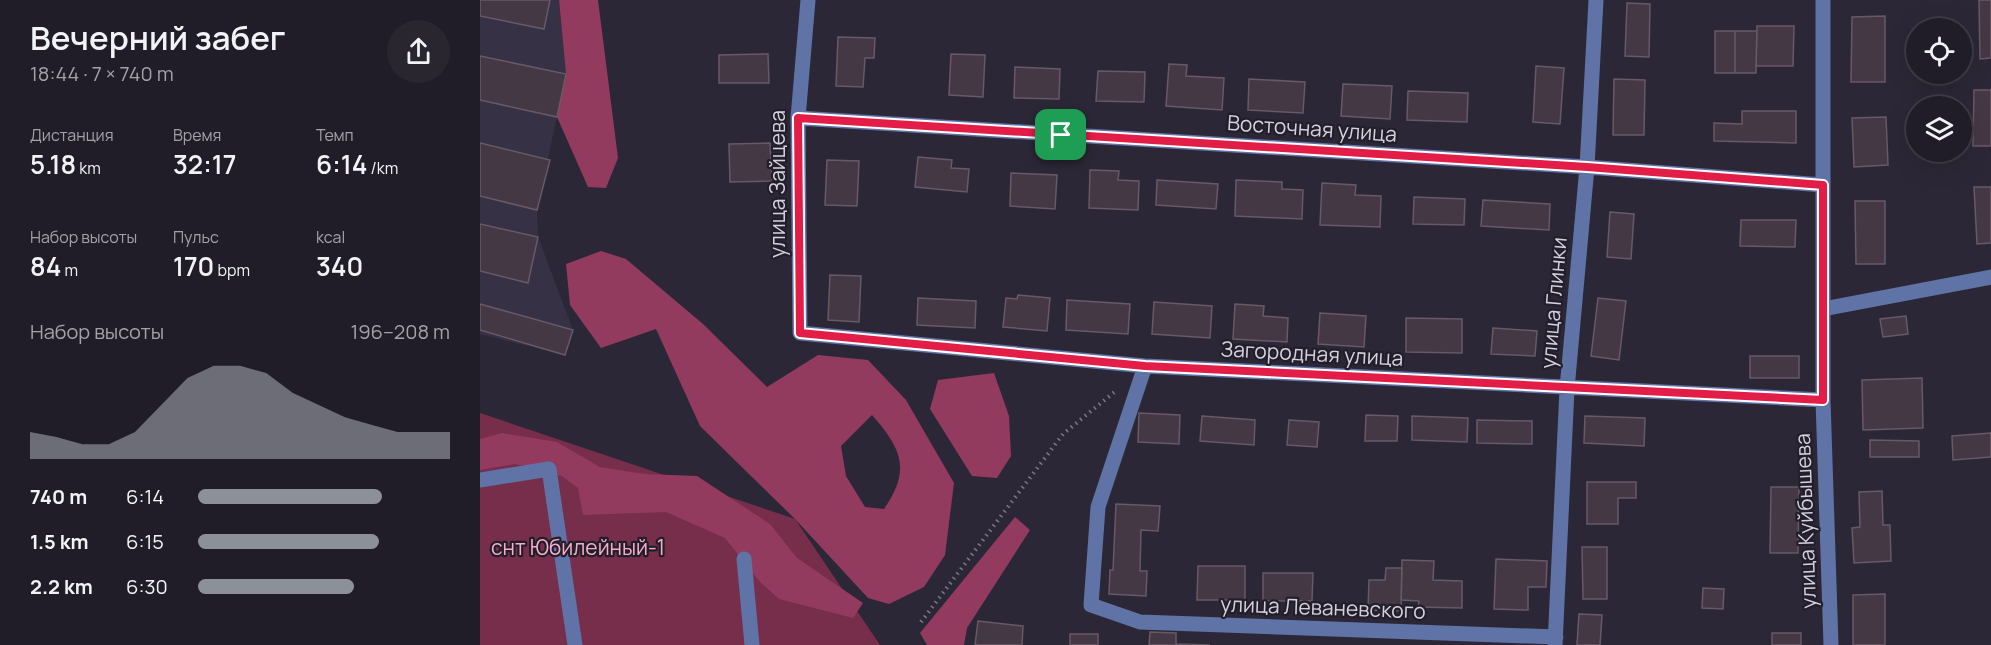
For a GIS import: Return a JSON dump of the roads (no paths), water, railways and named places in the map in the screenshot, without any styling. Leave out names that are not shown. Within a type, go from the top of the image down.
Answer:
[{"type":"street","name":"улица Зайцева","points":[[800,333],[798,118],[808,0]]},
{"type":"street","name":"улица Глинки","points":[[1556,641],[1567,390],[1587,167],[1596,0]]},
{"type":"street","name":"улица Куйбышева","points":[[1823,0],[1823,400],[1831,645]]},
{"type":"street","name":"Восточная улица","points":[[798,118],[1587,167],[1823,185]]},
{"type":"street","points":[[1823,309],[1991,277]]},
{"type":"street","name":"Загородная улица","points":[[800,333],[1145,366],[1567,390],[1823,400]]},
{"type":"street","name":"улица Леваневского","points":[[1145,366],[1098,507],[1091,605],[1140,622],[1556,641]]},
{"type":"street","points":[[480,480],[549,469],[575,645]]},
{"type":"street","points":[[744,559],[752,645]]},
{"type":"park label","name":"снт Юбилейный-1","points":[[578,548]]}]
